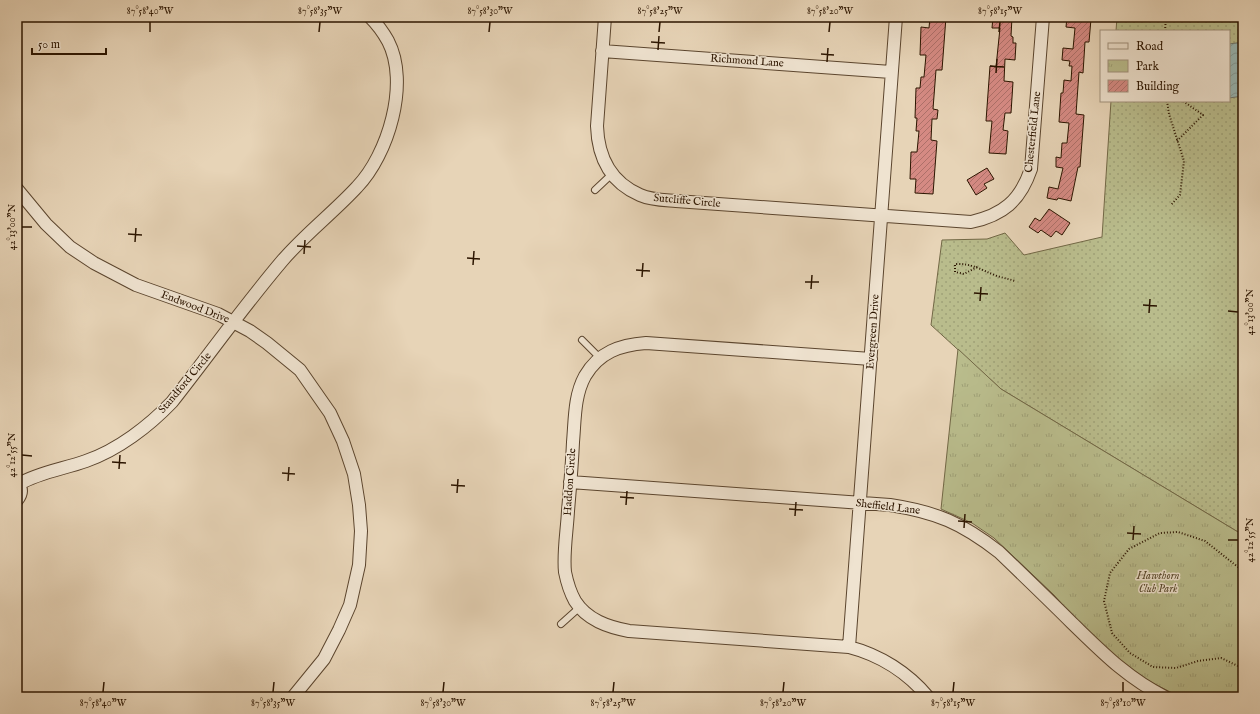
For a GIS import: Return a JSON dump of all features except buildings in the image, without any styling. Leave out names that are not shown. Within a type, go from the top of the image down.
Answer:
[{"type":"street","name":"Standford Circle","points":[[17,500],[21,492],[18,483],[87,461],[106,452],[133,435],[160,414],[172,402],[266,280],[293,248],[358,187],[369,172],[388,133],[394,114],[396,93],[396,76],[393,56],[388,42],[379,27],[370,17]]},
{"type":"street","name":"Sutcliffe Circle","points":[[605,17],[597,139],[602,159],[612,174],[629,190],[650,198],[882,216]]},
{"type":"street","name":"Evergreen Drive","points":[[849,647],[896,17]]},
{"type":"street","name":"Chesterfield Lane","points":[[882,216],[971,222],[999,213],[1017,197],[1027,181],[1031,169],[1042,17]]},
{"type":"street","name":"Richmond Lane","points":[[602,51],[891,72]]},
{"type":"street","name":"Endwood Drive","points":[[17,189],[46,224],[70,247],[94,263],[136,285],[218,314],[256,335],[300,370],[330,414],[343,441],[354,474],[357,489],[361,531],[359,565],[350,605],[339,630],[324,659],[294,697]]},
{"type":"street","name":"Haddon Circle","points":[[871,360],[646,343],[622,346],[610,351],[591,367],[585,376],[579,391],[575,414],[565,572],[569,588],[580,607],[602,624],[629,631],[849,647],[877,657],[901,671],[920,687],[928,697]]},
{"type":"street","name":"Sheffield Lane","points":[[570,482],[890,505],[917,510],[949,520],[981,538],[999,552],[1100,651],[1128,675],[1150,690],[1165,697]]},
{"type":"lane","points":[[595,190],[612,174]]},
{"type":"lane","points":[[582,340],[600,358]]},
{"type":"lane","points":[[561,624],[580,607]]},
{"type":"path","points":[[1165,30],[1166,17]]},
{"type":"path","points":[[1167,102],[1169,114],[1184,161],[1180,195],[1171,205]]},
{"type":"path","points":[[1178,140],[1203,115],[1184,102]]},
{"type":"path","points":[[977,267],[964,274],[955,272],[955,264],[966,264],[977,267],[998,276],[1016,281]]},
{"type":"path","points":[[1238,484],[1243,487]]},
{"type":"path","points":[[1243,571],[1205,541],[1178,532],[1160,533],[1129,549],[1110,573],[1104,601],[1112,633],[1130,653],[1153,667],[1176,668],[1198,661],[1221,658],[1238,666],[1243,673]]},
{"type":"green space","points":[[1117,17],[1243,17],[1243,535],[1001,389],[931,325],[942,240],[987,239],[1005,233],[1024,255],[1102,237],[1111,102],[1230,102],[1230,30],[1116,30]]},
{"type":"green space","name":"Hawthorn Club Park","points":[[958,349],[1001,389],[1243,535],[1243,697],[1186,697],[1176,695],[1147,680],[1109,653],[1082,627],[1054,595],[994,538],[972,523],[941,509]]},
{"type":"water","points":[[1243,42],[1243,96],[1230,98],[1230,44]]}]
